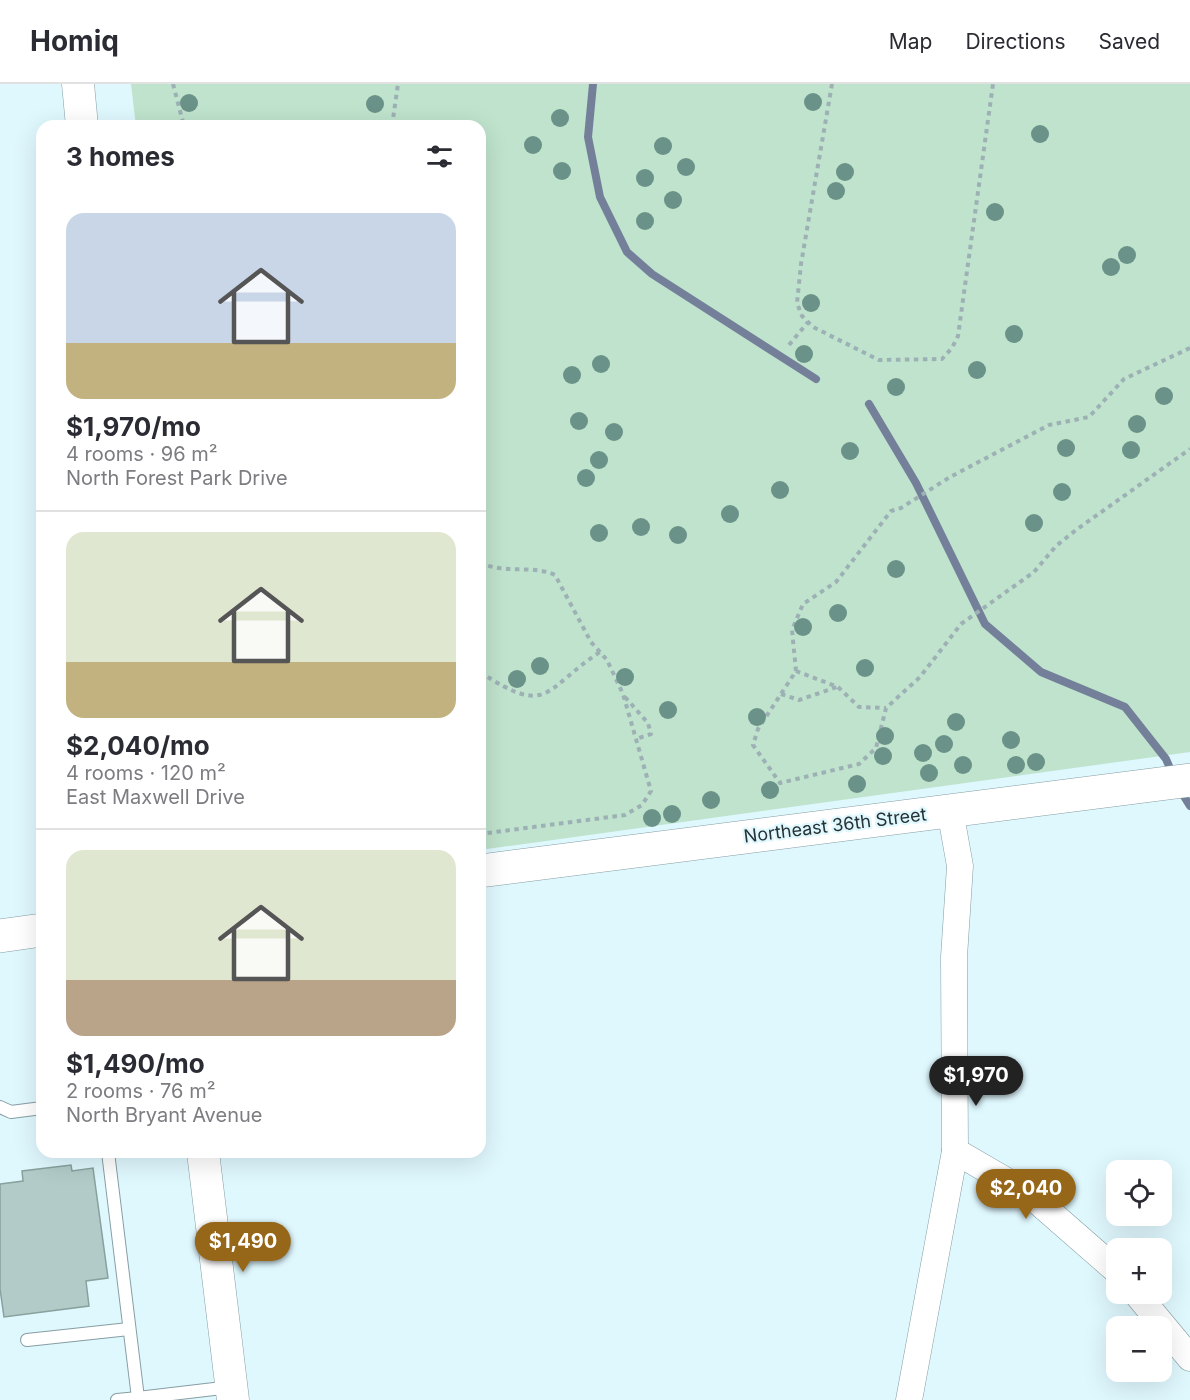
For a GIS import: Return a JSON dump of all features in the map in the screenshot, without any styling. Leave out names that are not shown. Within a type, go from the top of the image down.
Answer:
[{"type":"main road","name":"Northeast 36th Street","points":[[486,870],[1190,780]]},
{"type":"main road","points":[[0,936],[36,931]]},
{"type":"street","points":[[78,84],[81,120]]},
{"type":"street","points":[[909,1400],[955,1151],[954,957],[960,866],[950,810]]},
{"type":"street","points":[[955,1151],[1029,1194],[1106,1261]]},
{"type":"street","points":[[204,1158],[232,1393]]},
{"type":"street","points":[[1145,1304],[1190,1358]]},
{"type":"lane","points":[[0,1107],[11,1112],[36,1109]]},
{"type":"lane","points":[[109,1158],[138,1398]]},
{"type":"lane","points":[[27,1340],[129,1329]]},
{"type":"lane","points":[[117,1400],[232,1393]]},
{"type":"path","points":[[172,84],[182,120]]},
{"type":"path","points":[[393,120],[398,84]]},
{"type":"path","points":[[832,84],[797,303],[802,316],[808,322],[879,360],[942,359],[952,348],[958,336],[993,84]]},
{"type":"path","points":[[789,345],[808,322]]},
{"type":"path","points":[[1190,348],[1124,380],[1089,417],[1049,425],[950,477],[901,508],[891,511],[836,582],[803,603],[792,630],[796,671],[758,729],[753,745],[780,783],[859,764],[876,748],[886,708],[920,677],[961,624],[1034,572],[1056,546],[1076,530],[1190,449]]},
{"type":"path","points":[[486,565],[492,568],[543,569],[555,574],[591,642],[607,660],[623,694],[651,791],[642,806],[625,815],[486,833]]},
{"type":"path","points":[[486,675],[527,696],[541,696],[554,690],[569,675],[600,652]]},
{"type":"path","points":[[796,671],[838,687],[859,707],[886,708]]},
{"type":"path","points":[[782,694],[799,700],[838,687]]},
{"type":"path","points":[[623,694],[648,723],[651,734],[636,739]]},
{"type":"green space","points":[[131,84],[1190,84],[1190,752],[486,849],[486,120],[135,120]]},
{"type":"building","points":[[71,1165],[72,1171],[93,1168],[108,1278],[86,1281],[89,1306],[4,1317],[0,1289],[0,1184],[23,1181],[22,1171]]},
{"type":"waterway","points":[[593,84],[588,137],[600,197],[627,252],[652,274],[816,379]]},
{"type":"waterway","points":[[869,404],[916,483],[985,624],[1041,672],[1125,707],[1166,759],[1172,773]]},
{"type":"waterway","points":[[1180,790],[1190,806]]}]
